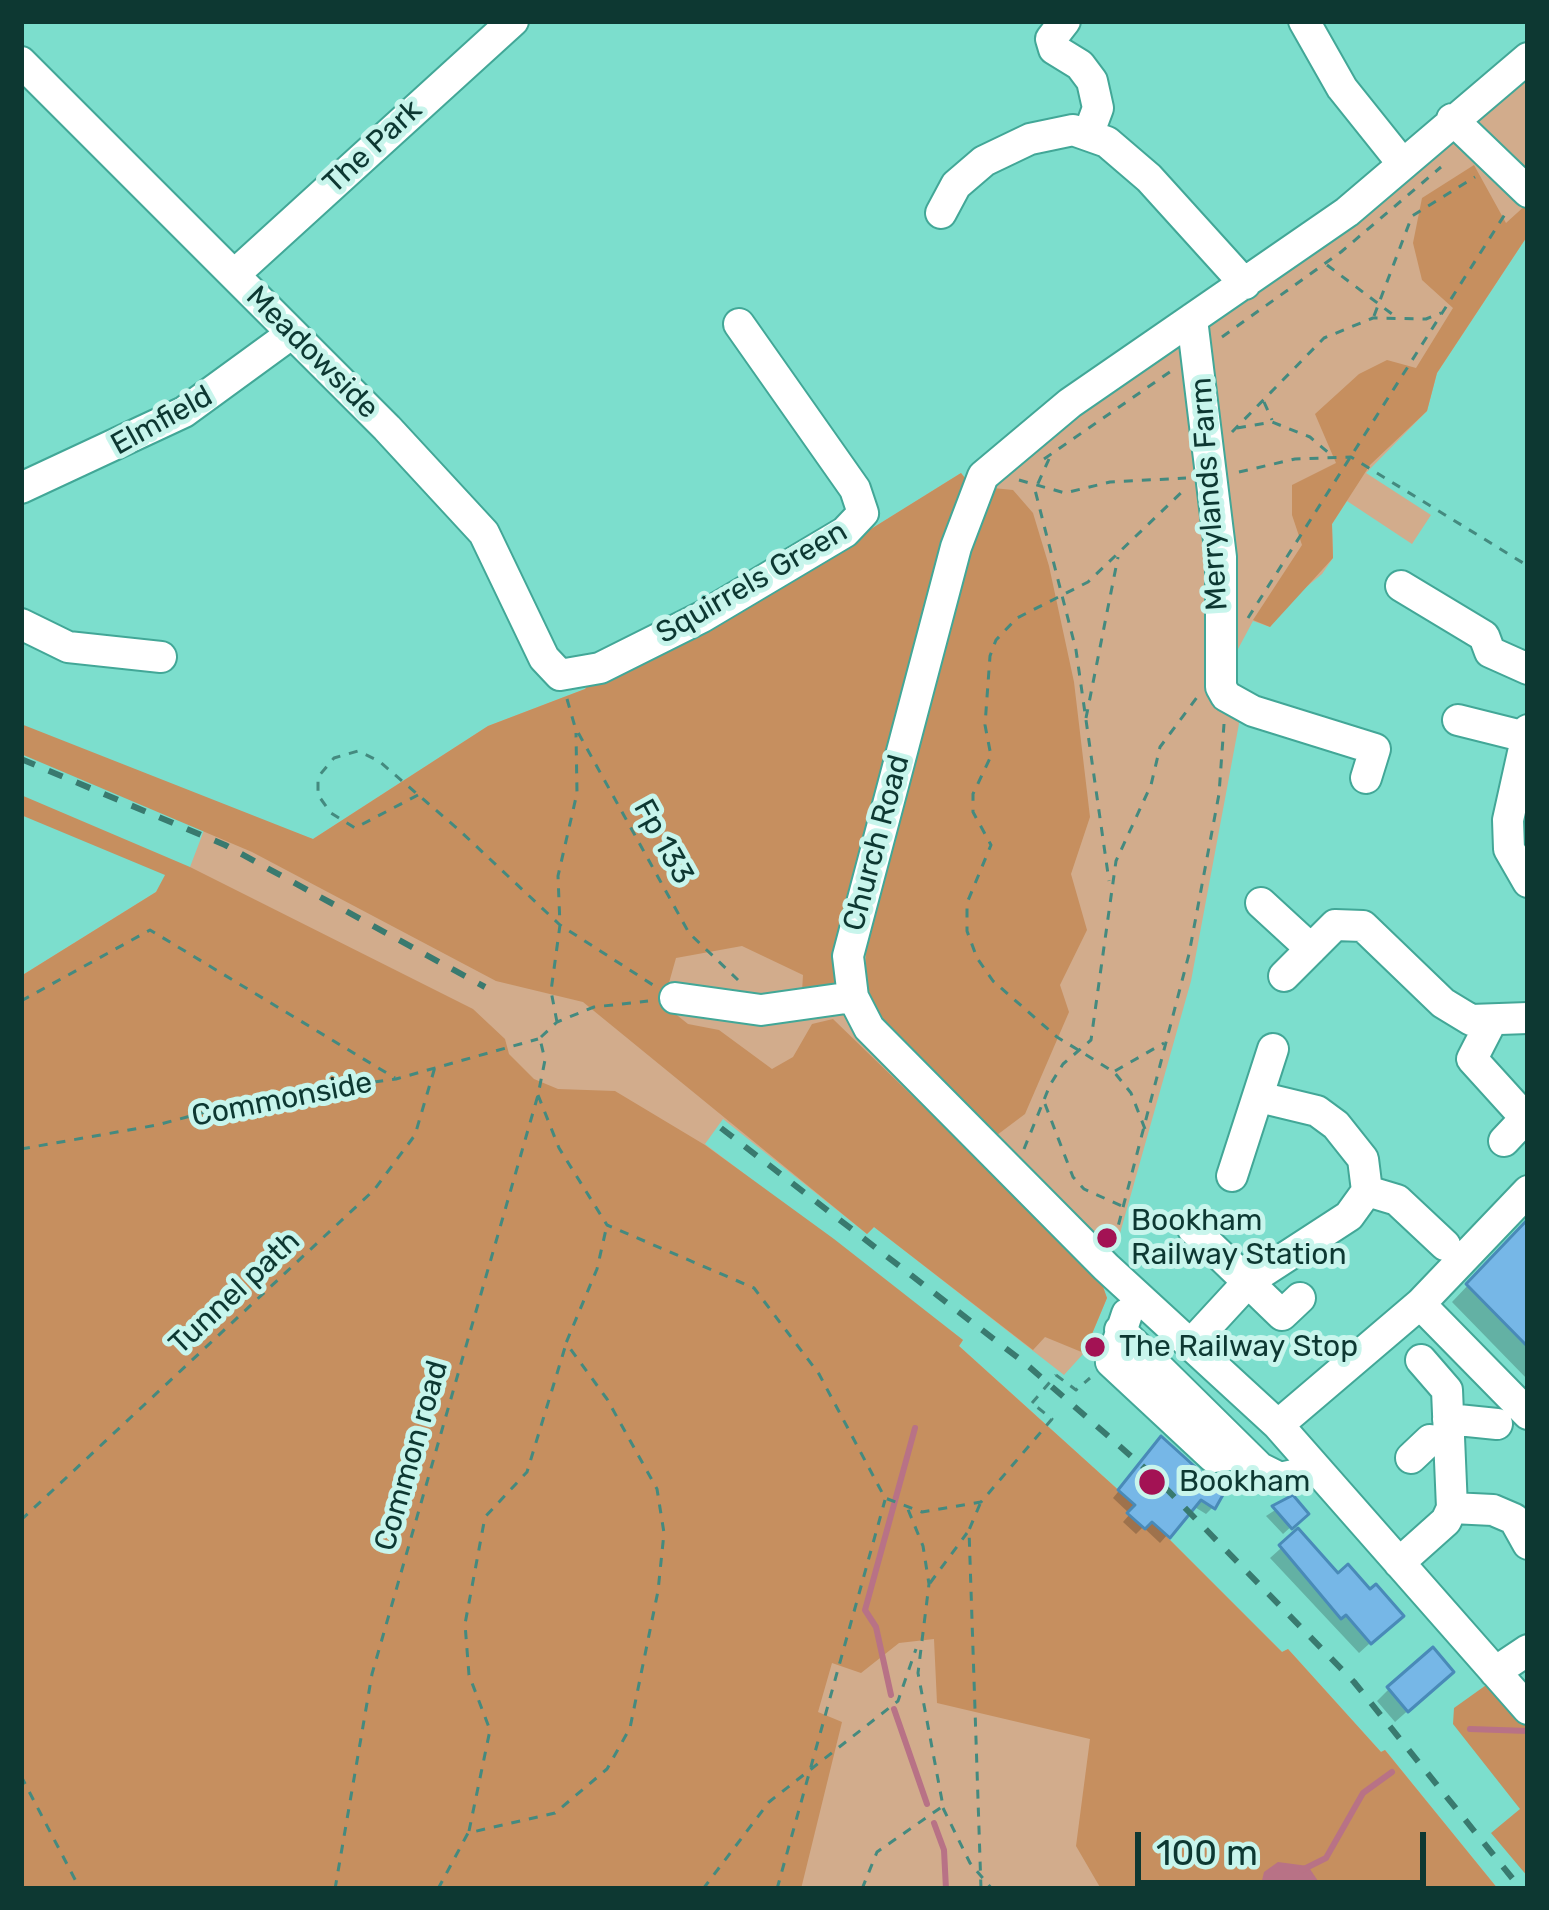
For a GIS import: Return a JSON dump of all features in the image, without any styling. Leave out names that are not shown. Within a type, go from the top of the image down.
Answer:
[{"type":"street","name":"The Park","points":[[235,274],[513,21]]},
{"type":"street","points":[[1065,21],[1051,39],[1054,49],[1080,65],[1092,81],[1098,108],[1088,135]]},
{"type":"street","points":[[1304,21],[1342,88],[1402,163]]},
{"type":"street","name":"Church Road","points":[[853,997],[848,956],[856,918],[956,547],[983,476],[1070,403],[1347,212],[1402,163],[1461,130],[1528,58]]},
{"type":"street","name":"Meadowside","points":[[21,62],[235,274],[484,533],[544,658],[560,675]]},
{"type":"street","points":[[940,213],[956,185],[984,160],[1030,139],[1072,130],[1107,142],[1149,178],[1245,284]]},
{"type":"street","points":[[1461,130],[1528,192]]},
{"type":"street","name":"Merrylands Farm","points":[[1192,319],[1221,557],[1219,675],[1226,696]]},
{"type":"street","name":"Squirrels Green","points":[[560,675],[579,676],[600,668],[702,617],[844,532],[863,513],[855,489],[739,324]]},
{"type":"street","name":"Elmfield","points":[[21,488],[184,412],[291,334]]},
{"type":"street","points":[[1401,586],[1484,636],[1490,652],[1528,669]]},
{"type":"street","points":[[21,624],[68,647],[161,658]]},
{"type":"street","points":[[1226,696],[1253,711],[1375,749],[1366,778]]},
{"type":"street","points":[[1458,720],[1527,733],[1508,820],[1512,857],[1528,882]]},
{"type":"street","points":[[1262,903],[1311,949]]},
{"type":"street","points":[[1284,976],[1335,925],[1363,926],[1443,1003],[1471,1020],[1528,1018]]},
{"type":"street","points":[[675,998],[761,1010],[853,997],[869,1028],[1004,1164],[1278,1425],[1528,1709]]},
{"type":"street","points":[[1491,1022],[1472,1059],[1521,1113],[1520,1124],[1504,1141]]},
{"type":"street","points":[[1232,1176],[1273,1049]]},
{"type":"street","points":[[1191,1343],[1249,1281],[1349,1216],[1366,1190],[1364,1160],[1336,1125],[1318,1112],[1258,1096]]},
{"type":"street","points":[[1366,1190],[1397,1200],[1445,1245]]},
{"type":"street","points":[[1278,1425],[1420,1304],[1528,1191]]},
{"type":"street","points":[[1193,1229],[1282,1315],[1300,1298]]},
{"type":"street","points":[[1138,1293],[1111,1362],[1213,1457],[1244,1454],[1280,1478],[1317,1470]]},
{"type":"street","points":[[1420,1304],[1528,1414]]},
{"type":"street","points":[[1399,1563],[1446,1520],[1452,1508],[1448,1390],[1421,1360]]},
{"type":"street","points":[[1411,1458],[1448,1431],[1497,1424]]},
{"type":"street","points":[[1452,1508],[1493,1510],[1514,1519],[1528,1544]]},
{"type":"street","points":[[1495,1672],[1528,1650]]},
{"type":"path","points":[[1040,460],[1325,264],[1404,202],[1461,130]]},
{"type":"path","points":[[1373,318],[1412,216],[1494,162]]},
{"type":"path","points":[[1325,264],[1397,318]]},
{"type":"path","points":[[1208,473],[1234,429],[1324,338],[1373,318],[1442,313]]},
{"type":"path","points":[[1264,397],[1273,422]]},
{"type":"path","points":[[1234,429],[1273,422],[1310,437],[1333,456]]},
{"type":"path","points":[[1051,456],[1036,486],[1076,650],[1109,889]]},
{"type":"path","points":[[1208,473],[1333,456],[1351,458],[1528,566]]},
{"type":"path","points":[[983,476],[1005,473],[1065,494],[1109,482],[1200,477],[1118,556],[1062,598],[1017,618],[990,656],[985,725],[991,756],[973,794],[973,812],[992,845],[967,903],[967,931],[993,981],[1078,1053],[1114,1072],[1131,1093],[1145,1130]]},
{"type":"path","points":[[1085,722],[1118,556]]},
{"type":"path","name":"Fp 133","points":[[560,675],[575,727],[689,932],[761,1010]]},
{"type":"path","points":[[1004,1164],[1024,1151],[1063,1064],[1091,1040],[1104,973],[1115,861],[1151,785],[1160,747],[1176,718],[1198,696],[1226,696]]},
{"type":"path","points":[[556,1022],[551,991],[560,926],[558,876],[577,793],[575,727]]},
{"type":"path","points":[[418,795],[355,828],[332,813],[318,795],[318,777],[334,758],[358,751],[379,761],[418,795],[560,926],[675,998]]},
{"type":"path","points":[[21,1001],[150,930],[396,1079]]},
{"type":"path","points":[[540,1039],[556,1022],[593,1006],[675,998]]},
{"type":"path","name":"Commonside","points":[[21,1149],[157,1125],[262,1097],[396,1079],[540,1039]]},
{"type":"path","name":"Common road","points":[[334,1889],[372,1674],[538,1095],[545,1060],[540,1039]]},
{"type":"path","points":[[1114,1072],[1167,1042]]},
{"type":"path","name":"Tunnel path","points":[[21,1520],[374,1190],[415,1135],[435,1067]]},
{"type":"path","points":[[538,1095],[559,1148],[608,1225],[754,1288],[819,1374],[885,1498],[937,1512],[981,1502]]},
{"type":"path","points":[[1045,1103],[1072,1178],[1084,1189],[1124,1207]]},
{"type":"path","points":[[438,1889],[468,1833],[490,1730],[469,1675],[464,1624],[485,1517],[527,1472],[608,1225]]},
{"type":"path","points":[[468,1833],[555,1813],[607,1769],[630,1728],[658,1591],[664,1533],[657,1489],[608,1399],[566,1343]]},
{"type":"path","points":[[929,1584],[970,1530],[981,1502],[1052,1419],[1032,1403],[1056,1376],[1070,1387]]},
{"type":"path","points":[[777,1889],[885,1498]]},
{"type":"path","points":[[906,1505],[923,1546],[929,1584],[917,1673],[943,1806],[992,1889]]},
{"type":"path","points":[[970,1530],[981,1889]]},
{"type":"path","points":[[703,1889],[769,1802],[898,1701],[919,1642]]},
{"type":"path","points":[[21,1776],[80,1889]]},
{"type":"path","points":[[862,1889],[877,1852],[943,1806]]},
{"type":"shaded area","points":[[1528,69],[1528,235],[1437,373],[1427,411],[1366,473],[1431,515],[1412,544],[1347,501],[1332,524],[1333,558],[1322,574],[1293,598],[1270,627],[1253,621],[1238,649],[1232,675],[1241,713],[1191,981],[1117,1244],[1100,1278],[1107,1298],[1084,1353],[1064,1375],[874,1227],[867,1234],[723,1119],[705,1144],[963,1340],[959,1346],[1135,1505],[1128,1514],[1144,1529],[1152,1522],[1282,1652],[1288,1649],[1381,1752],[1385,1750],[1498,1889],[21,1889],[21,976],[156,892],[166,875],[190,867],[214,804],[313,839],[488,726],[585,689],[593,679],[834,552],[961,473],[969,483],[1002,471]]},
{"type":"shaded area","points":[[1474,165],[1506,223],[1528,203],[1528,235],[1437,373],[1427,411],[1370,465],[1332,524],[1333,558],[1270,627],[1253,620],[1302,545],[1292,515],[1292,485],[1336,463],[1315,414],[1359,374],[1387,360],[1416,368],[1453,308],[1422,280],[1413,243],[1422,198]]},
{"type":"shaded area","points":[[961,473],[969,483],[935,563],[840,947],[836,986],[802,992],[803,975],[742,946],[676,958],[663,1004],[688,1024],[719,1030],[772,1069],[793,1057],[812,1024],[833,1019],[1100,1278],[1107,1298],[1084,1353],[1045,1337],[1033,1350],[874,1227],[867,1234],[583,1002],[496,981],[252,852],[21,754],[21,724],[313,839],[488,726],[585,689],[593,679],[834,552]]},
{"type":"shaded area","points":[[993,488],[1013,490],[1033,513],[1049,566],[1074,682],[1090,817],[1071,874],[1087,930],[1060,985],[1069,1012],[1025,1114],[993,1138],[896,1038],[873,1004],[865,977],[867,933],[976,527]]},
{"type":"shaded area","points":[[21,795],[190,867],[473,1009],[505,1039],[509,1054],[534,1079],[558,1089],[615,1091],[705,1145],[834,1239],[963,1340],[959,1346],[1135,1505],[1128,1514],[1144,1529],[1152,1522],[1282,1652],[1288,1649],[1381,1752],[1385,1750],[1498,1889],[1101,1889],[1076,1846],[1090,1739],[937,1703],[934,1639],[899,1643],[861,1673],[832,1663],[818,1712],[842,1722],[801,1889],[21,1889],[21,976],[156,892],[165,875],[21,815]]},
{"type":"shaded area","points":[[1489,1683],[1528,1728],[1528,1877],[1491,1833],[1520,1809],[1453,1724],[1454,1708]]},
{"type":"shaded area","points":[[1278,1862],[1308,1866],[1322,1887],[1260,1889],[1264,1872]]},
{"type":"building","points":[[1528,1219],[1528,1347],[1466,1284]]},
{"type":"building","points":[[1161,1436],[1224,1493],[1215,1509],[1201,1500],[1170,1538],[1152,1522],[1145,1529],[1127,1513],[1135,1505],[1118,1490]]},
{"type":"building","points":[[1293,1495],[1309,1514],[1292,1529],[1272,1506]]},
{"type":"building","points":[[1298,1528],[1338,1573],[1348,1564],[1370,1589],[1376,1584],[1404,1616],[1371,1644],[1346,1615],[1341,1619],[1279,1545]]},
{"type":"building","points":[[1433,1647],[1454,1672],[1408,1712],[1387,1687]]},
{"type":"waterway","points":[[891,1695],[876,1627],[865,1610],[915,1428]]},
{"type":"waterway","points":[[894,1709],[927,1804]]},
{"type":"waterway","points":[[1470,1729],[1528,1731]]},
{"type":"waterway","points":[[1302,1870],[1326,1858],[1363,1793],[1392,1772]]},
{"type":"waterway","points":[[934,1823],[944,1850],[946,1889]]},
{"type":"railway","points":[[21,759],[225,845],[485,987]]},
{"type":"railway","points":[[721,1128],[1026,1364],[1156,1478],[1354,1682],[1521,1889]]},
{"type":"place","name":"Bookham Railway Station","points":[[1107,1238]]},
{"type":"place","name":"The Railway Stop","points":[[1095,1347]]},
{"type":"place","name":"Bookham","points":[[1152,1482]]}]
